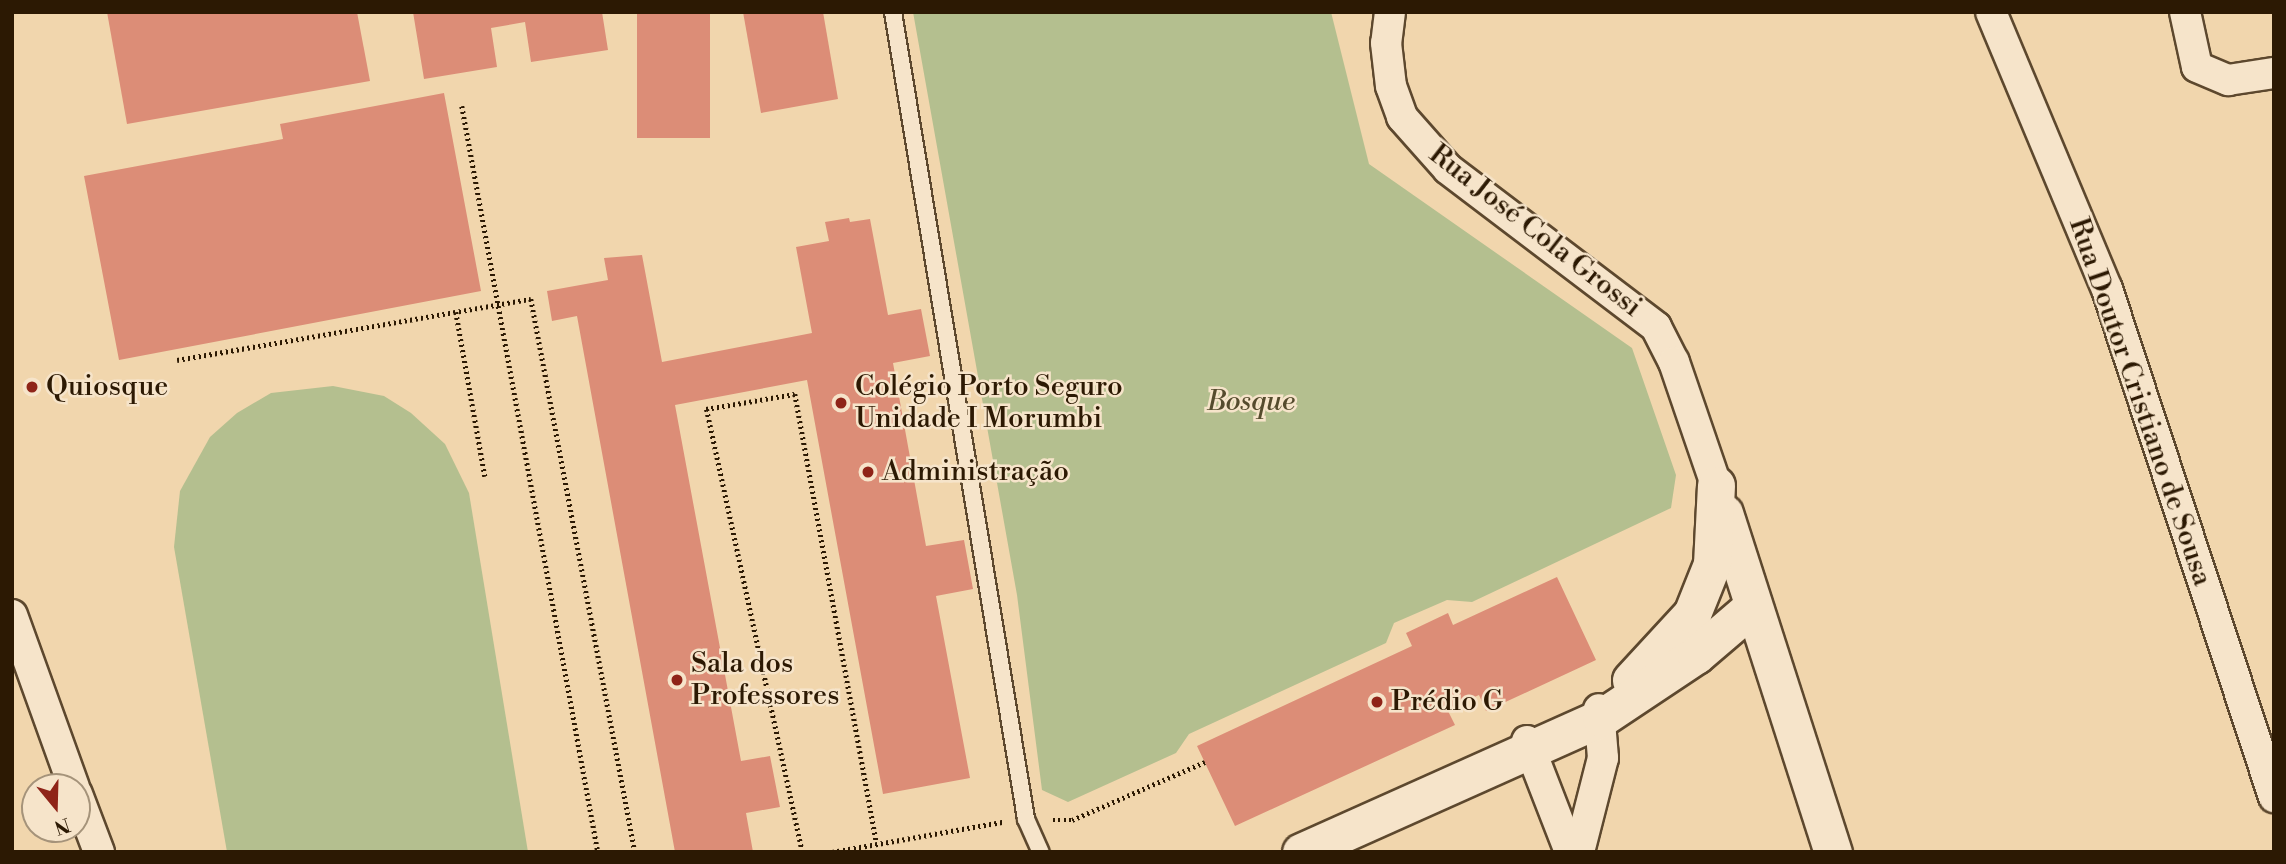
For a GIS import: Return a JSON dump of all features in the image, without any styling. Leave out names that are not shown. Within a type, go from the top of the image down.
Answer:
[{"type":"street","name":"Rua José Cola Grossi","points":[[1390,12],[1386,43],[1391,86],[1402,117],[1448,169],[1656,327],[1674,362],[1716,485],[1752,607],[1833,852]]},
{"type":"street","name":"Rua Doutor Cristiano de Sousa","points":[[1991,12],[2107,289],[2274,797]]},
{"type":"street","points":[[2185,12],[2197,67],[2228,80],[2274,73]]},
{"type":"street","points":[[1579,852],[1603,758],[1600,714],[1654,660],[1692,614],[1712,564],[1716,485]]},
{"type":"street","points":[[1301,852],[1600,714],[1696,655],[1752,607]]},
{"type":"street","points":[[12,615],[69,773]]},
{"type":"street","points":[[1530,746],[1570,852]]},
{"type":"street","points":[[91,831],[99,852]]},
{"type":"lane","points":[[893,12],[1026,819],[1041,852]]},
{"type":"path","points":[[462,106],[598,852]]},
{"type":"path","points":[[177,360],[531,299],[635,852]]},
{"type":"path","points":[[456,312],[485,476]]},
{"type":"path","points":[[802,852],[706,409],[795,394],[877,843]]},
{"type":"green space","name":"Bosque","points":[[913,12],[1331,12],[1369,164],[1632,348],[1676,475],[1671,508],[1472,602],[1447,600],[1394,623],[1386,643],[1189,734],[1176,753],[1068,802],[1042,790],[1017,595]]},
{"type":"green space","points":[[333,386],[384,396],[411,413],[445,444],[469,493],[528,852],[227,852],[174,547],[180,491],[210,437],[237,413],[271,393]]},
{"type":"building","points":[[107,12],[357,12],[370,81],[127,124]]},
{"type":"building","points":[[413,12],[602,12],[608,50],[531,62],[525,22],[491,28],[497,67],[424,79]]},
{"type":"building","points":[[637,12],[710,12],[710,138],[637,138]]},
{"type":"building","points":[[743,12],[823,12],[838,99],[761,113]]},
{"type":"building","points":[[444,93],[481,291],[119,360],[84,176],[283,139],[280,124]]},
{"type":"building","name":"Administração","points":[[849,218],[850,222],[870,219],[888,315],[921,309],[930,356],[893,363],[926,546],[964,540],[973,589],[936,596],[970,778],[883,794],[807,380],[675,405],[741,761],[770,756],[780,807],[746,813],[753,852],[675,852],[577,316],[552,321],[547,291],[608,280],[604,258],[642,255],[662,362],[812,333],[796,247],[829,241],[825,222]]},
{"type":"building","name":"Prédio G","points":[[1557,577],[1596,660],[1486,711],[1479,695],[1447,709],[1455,725],[1235,826],[1197,746],[1412,646],[1406,633],[1448,613],[1453,625]]},
{"type":"place","name":"Quiosque","points":[[32,387]]},
{"type":"place","name":"Colégio Porto Seguro Unidade I Morumbi","points":[[841,403]]},
{"type":"place","name":"Administração","points":[[868,472]]},
{"type":"place","name":"Sala dos Professores","points":[[677,680]]},
{"type":"place","name":"Prédio G","points":[[1377,702]]}]
